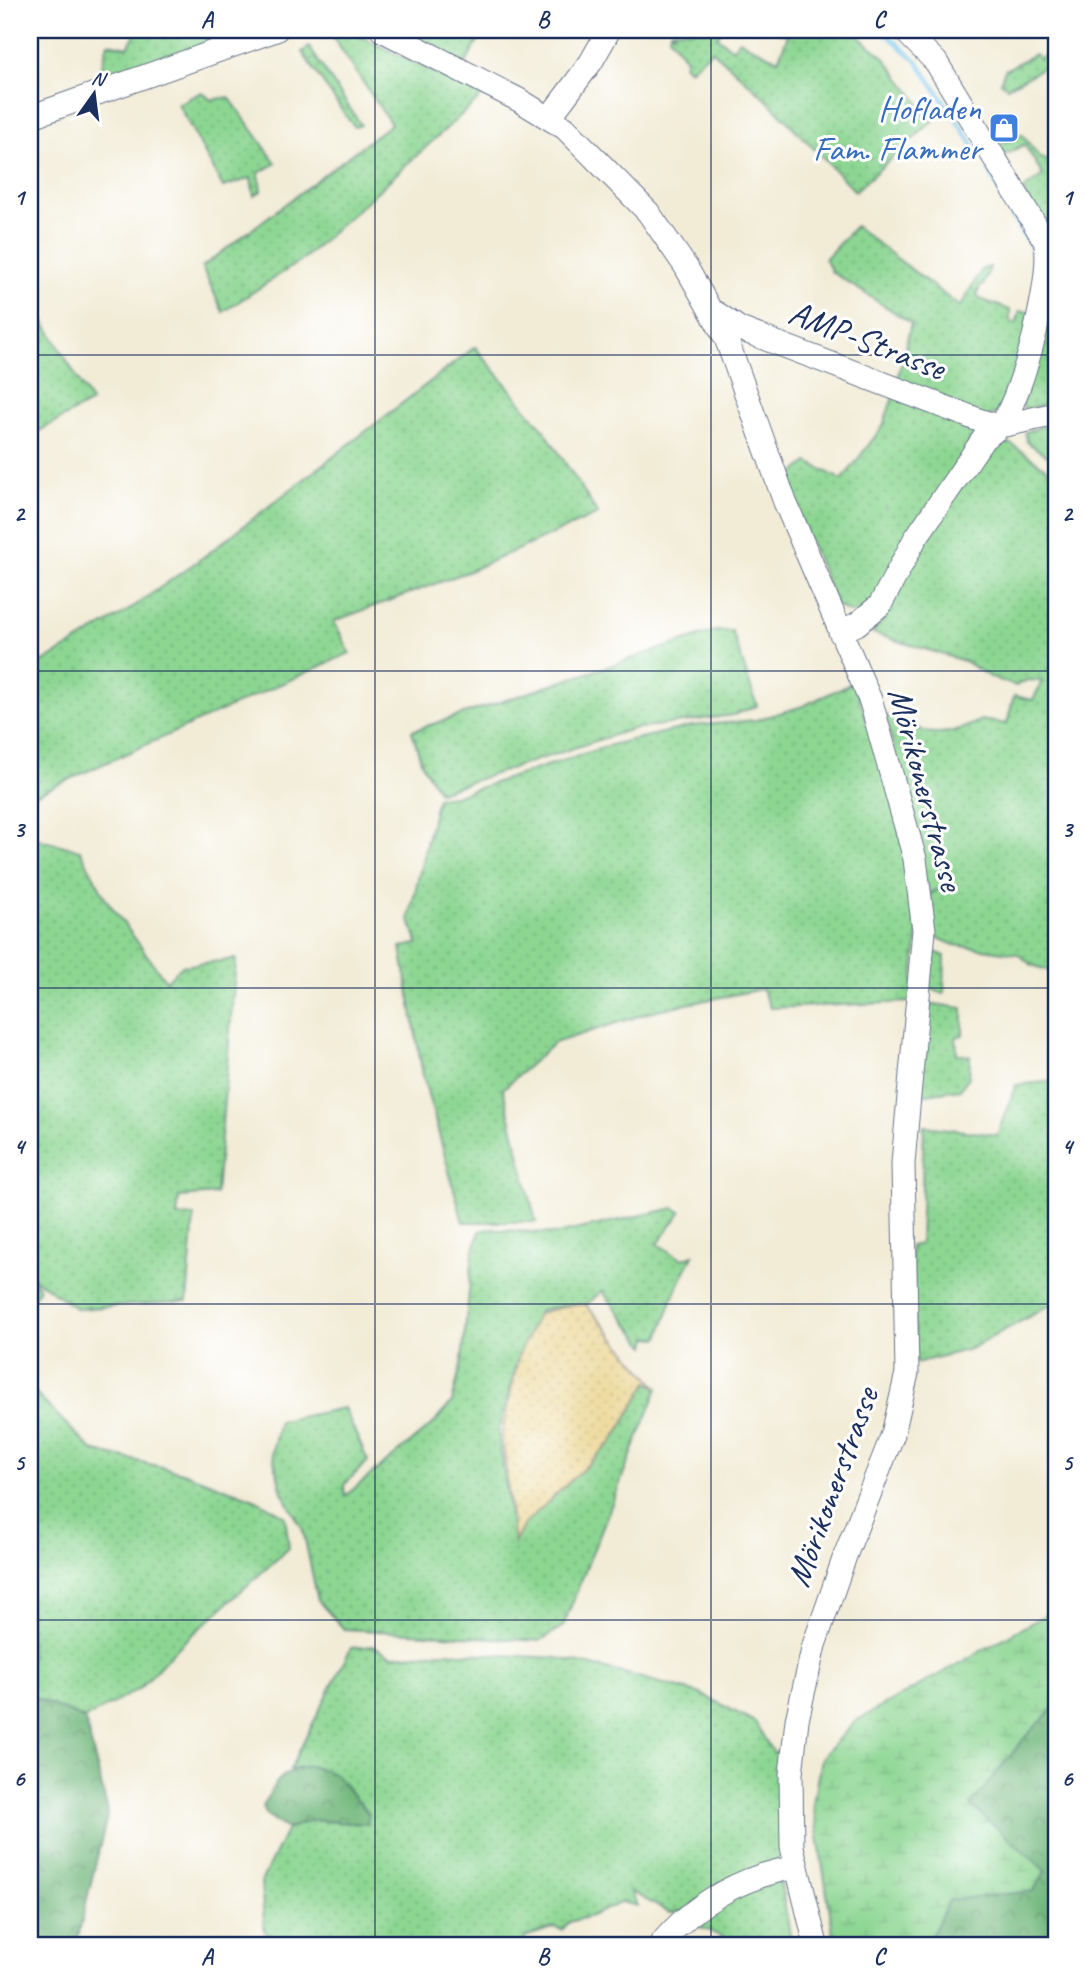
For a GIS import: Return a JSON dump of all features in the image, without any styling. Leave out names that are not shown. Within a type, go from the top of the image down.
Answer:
[{"type":"street","points":[[30,117],[276,30]]},
{"type":"street","name":"Mörikonerstrasse","points":[[382,30],[550,117],[578,139],[648,212],[713,310],[785,502],[881,728],[917,869],[924,930],[903,1163],[907,1373],[894,1434],[845,1556],[807,1673],[791,1774],[790,1814],[797,1867],[816,1945]]},
{"type":"street","points":[[550,117],[591,62],[609,30]]},
{"type":"street","points":[[840,632],[857,624],[880,605],[915,539],[984,438],[1000,426],[1014,402],[1028,362],[1049,250],[936,62],[904,30]]},
{"type":"street","name":"AMP-Strasse","points":[[713,310],[740,329],[1000,426],[1056,414]]},
{"type":"street","points":[[660,1945],[675,1927],[704,1904],[731,1888],[777,1870],[797,1867]]},
{"type":"green space","points":[[137,30],[271,30],[95,90],[108,43],[128,47]]},
{"type":"green space","points":[[328,30],[348,30],[482,96],[303,259],[223,312],[202,267],[391,124]]},
{"type":"green space","points":[[461,30],[480,37],[465,65],[407,31]]},
{"type":"green space","points":[[672,30],[723,30],[717,37],[733,49],[739,40],[778,60],[788,35],[774,30],[850,30],[883,56],[933,121],[855,191],[765,98],[712,50],[690,70],[684,65],[686,59],[669,37],[670,32],[674,34]]},
{"type":"green space","points":[[1056,44],[1056,56],[1033,74],[1007,87],[1000,82],[1005,70],[1035,54],[1040,59]]},
{"type":"green space","points":[[309,47],[361,125],[355,127],[348,119],[302,52]]},
{"type":"green space","points":[[202,92],[211,100],[229,97],[276,163],[259,173],[261,191],[254,196],[251,178],[223,187],[178,104]]},
{"type":"green space","points":[[1022,134],[1040,158],[1056,163],[1056,229],[1048,220],[1042,225],[1023,190],[1043,175],[1026,147],[1023,145],[1003,156],[999,145]]},
{"type":"green space","points":[[855,226],[960,307],[982,269],[990,267],[977,295],[980,299],[1010,310],[1010,322],[1016,324],[1020,311],[1029,312],[1022,359],[1000,412],[983,418],[896,386],[911,323],[832,272],[825,259]]},
{"type":"green space","points":[[1050,282],[1056,287],[1056,403],[1025,409],[1021,404]]},
{"type":"green space","points":[[30,297],[91,402],[30,436]]},
{"type":"green space","points":[[475,347],[545,431],[598,514],[467,572],[334,621],[350,653],[30,797],[30,670],[126,612],[206,555]]},
{"type":"green space","points":[[894,394],[978,430],[867,613],[849,612],[837,606],[784,481],[808,462],[842,480],[883,426]]},
{"type":"green space","points":[[1056,422],[1056,462],[1027,442],[1025,432]]},
{"type":"green space","points":[[992,443],[1011,444],[1056,475],[1056,973],[1032,965],[1018,954],[954,945],[931,935],[930,894],[941,888],[927,894],[886,716],[934,733],[955,730],[981,720],[1007,724],[1014,696],[1033,700],[1042,681],[1027,680],[1016,686],[990,677],[964,661],[872,633],[882,622],[926,535]]},
{"type":"green space","points":[[715,631],[732,631],[757,706],[733,715],[632,729],[439,792],[422,764],[412,731]]},
{"type":"green space","points":[[854,682],[900,822],[918,932],[911,1002],[770,1008],[762,989],[657,1010],[554,1043],[503,1089],[536,1222],[463,1222],[423,1076],[401,947],[418,944],[409,918],[437,798],[454,796],[614,744],[692,726],[756,720],[803,706]]},
{"type":"green space","points":[[30,837],[80,850],[106,899],[166,981],[182,966],[236,959],[216,1194],[179,1197],[177,1217],[194,1216],[187,1301],[77,1309],[32,1277],[40,1289],[30,1302]]},
{"type":"green space","points":[[935,952],[945,956],[944,994],[926,987],[931,954]]},
{"type":"green space","points":[[927,1003],[963,1008],[963,1035],[956,1037],[957,1054],[970,1056],[969,1077],[960,1089],[926,1094],[915,1089]]},
{"type":"green space","points":[[1056,1081],[1056,1302],[970,1349],[916,1363],[910,1246],[920,1244],[924,1126],[997,1135],[1016,1085]]},
{"type":"green space","points":[[674,1208],[681,1212],[658,1244],[682,1259],[693,1255],[674,1294],[659,1338],[648,1337],[646,1346],[602,1291],[586,1305],[575,1304],[540,1310],[519,1354],[498,1432],[514,1542],[524,1524],[614,1439],[648,1381],[658,1388],[563,1626],[540,1641],[344,1629],[318,1601],[303,1530],[282,1492],[272,1452],[279,1421],[344,1408],[368,1461],[344,1485],[345,1496],[433,1424],[452,1402],[462,1360],[473,1253],[480,1231],[490,1229],[557,1234]]},
{"type":"green space","points":[[30,1384],[36,1394],[92,1450],[182,1472],[257,1500],[285,1516],[289,1548],[172,1653],[140,1688],[85,1719],[30,1696]]},
{"type":"green space","points":[[1056,1609],[1056,1705],[1026,1736],[971,1805],[1046,1871],[1033,1891],[949,1900],[927,1945],[835,1945],[813,1804],[821,1758],[856,1721]]},
{"type":"green space","points":[[373,1646],[392,1656],[443,1652],[558,1658],[701,1694],[755,1722],[773,1753],[788,1747],[784,1848],[776,1863],[690,1909],[670,1913],[630,1891],[638,1906],[622,1902],[591,1916],[569,1922],[562,1930],[555,1927],[525,1937],[523,1945],[299,1945],[265,1933],[261,1882],[287,1829],[311,1820],[367,1824],[310,1766],[290,1769],[351,1648]]},
{"type":"green space","points":[[30,1696],[85,1719],[108,1812],[76,1945],[30,1945]]},
{"type":"green space","points":[[1056,1705],[1056,1945],[927,1945],[949,1900],[1033,1891],[1046,1871],[970,1805],[1026,1736]]},
{"type":"green space","points":[[310,1766],[335,1774],[369,1814],[367,1824],[311,1820],[287,1829],[267,1816],[263,1807],[275,1784],[286,1774]]},
{"type":"green space","points":[[780,1880],[792,1945],[740,1945],[696,1925],[723,1901],[734,1895],[757,1885]]},
{"type":"sand","points":[[575,1304],[586,1305],[658,1388],[648,1382],[612,1442],[524,1524],[514,1544],[502,1434],[519,1354],[539,1313]]},
{"type":"waterway","points":[[882,30],[917,61],[977,151]]},
{"type":"waterway","points":[[989,170],[1020,231],[1039,256]]},
{"type":"place","name":"Hofladen Fam. Flammer","points":[[1004,128]]}]
